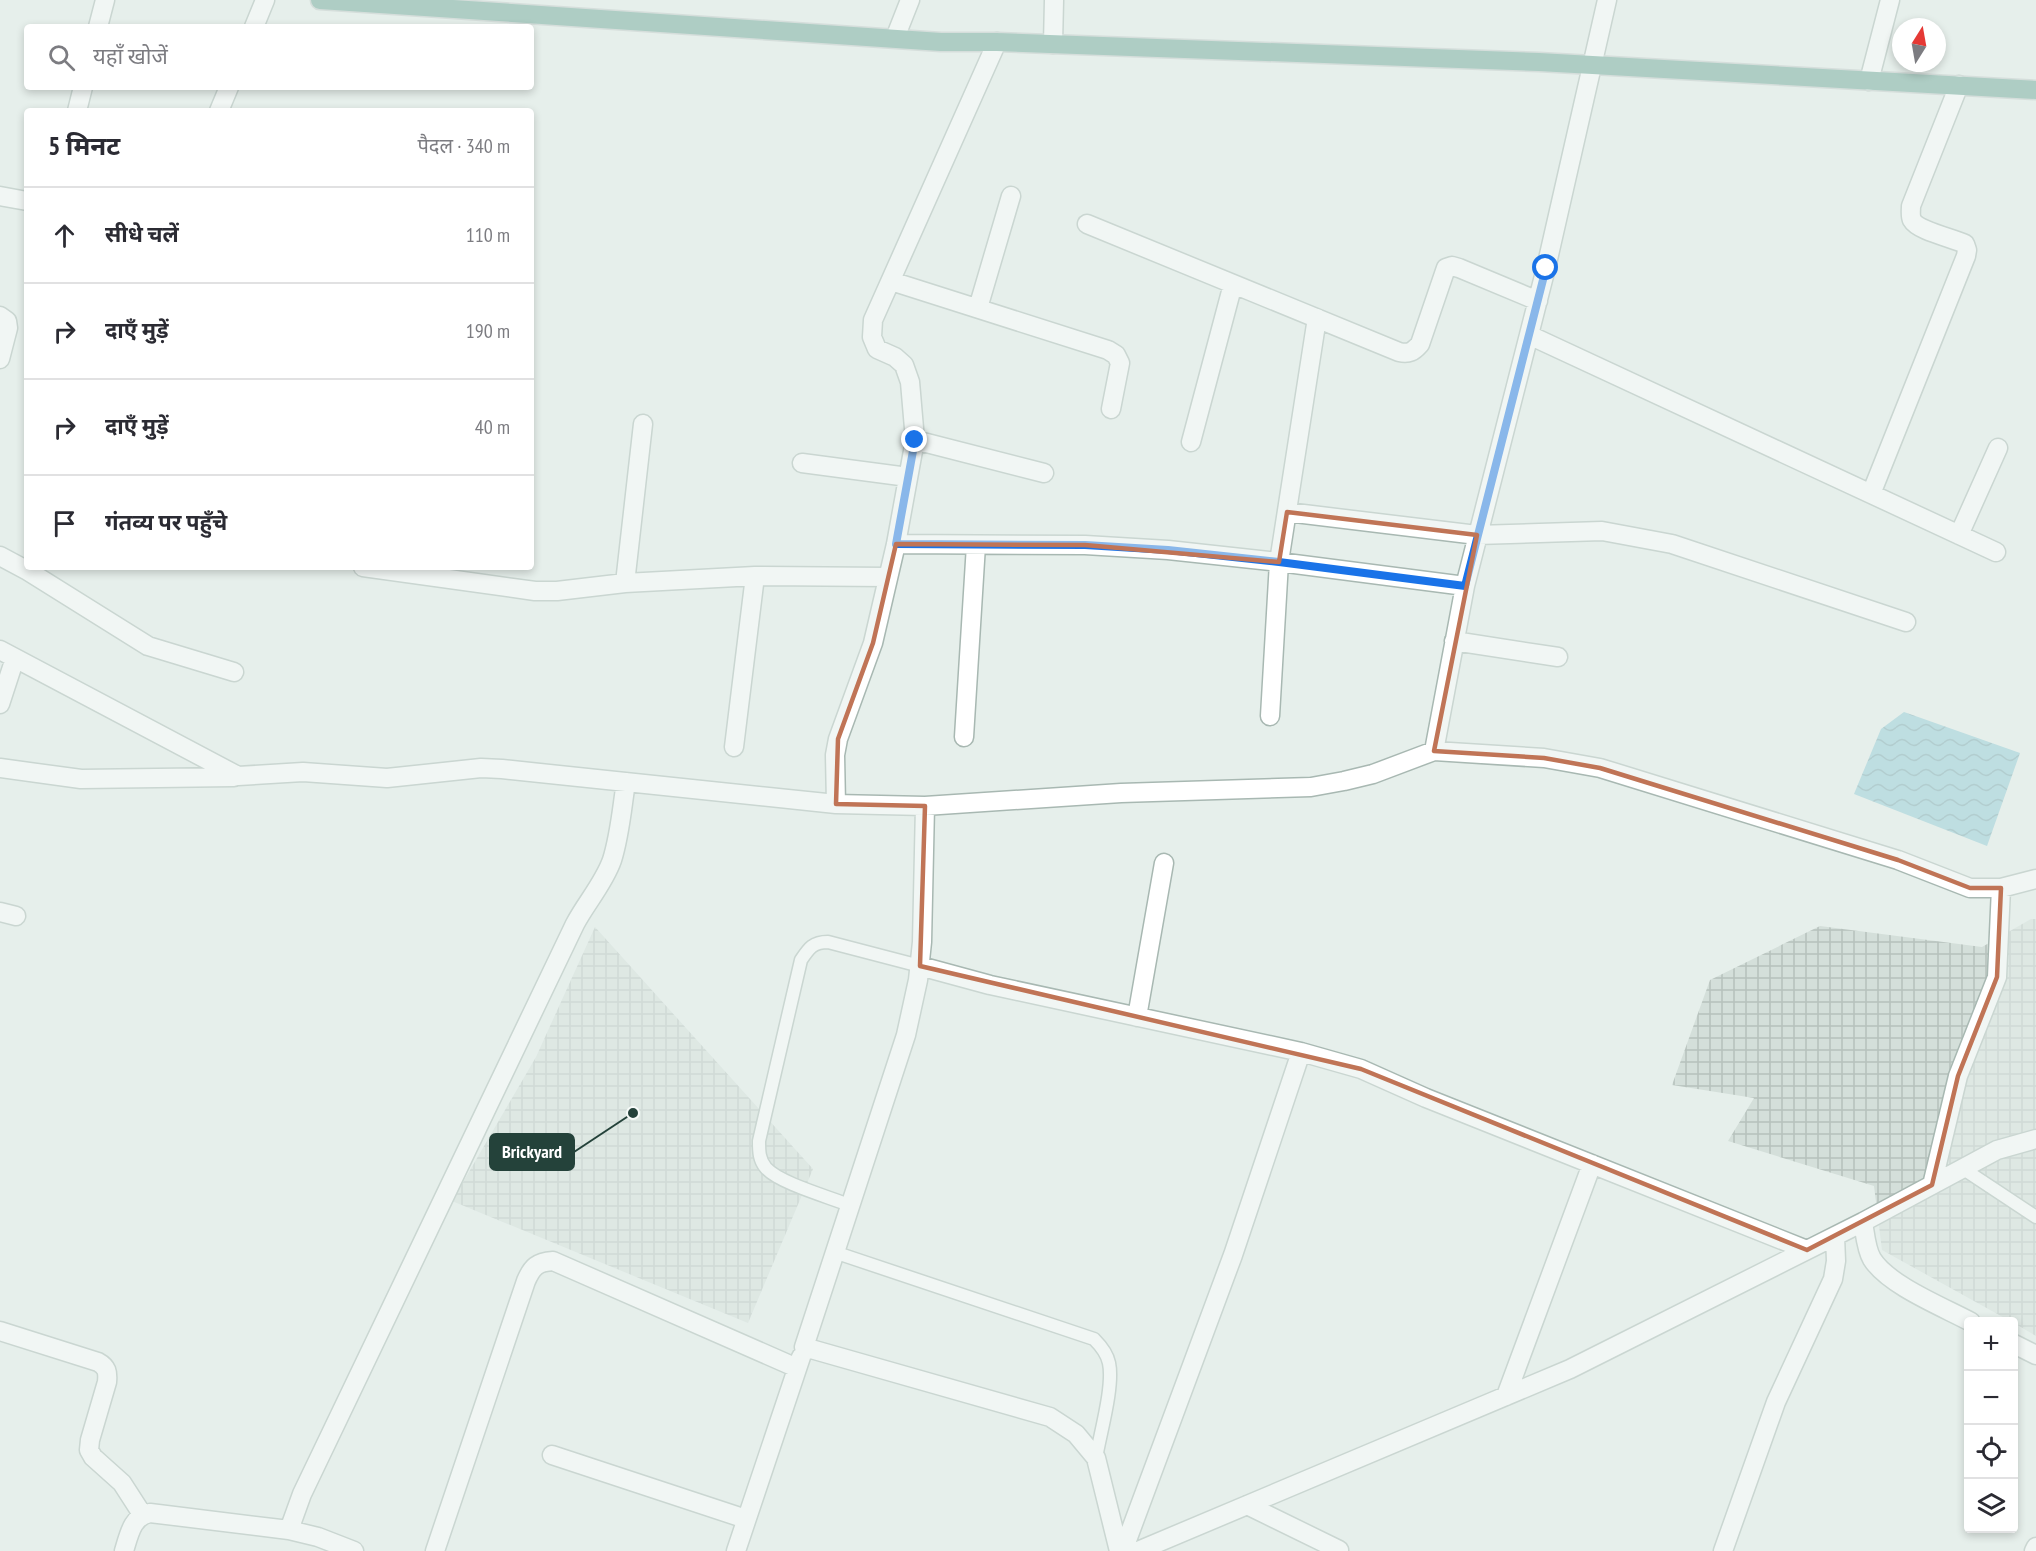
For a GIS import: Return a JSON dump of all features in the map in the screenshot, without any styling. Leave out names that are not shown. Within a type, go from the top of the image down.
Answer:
[{"type":"main road","points":[[320,0],[941,42],[997,42],[1591,65],[2036,90]]},
{"type":"street","points":[[99,24],[105,0]]},
{"type":"street","points":[[255,24],[265,0]]},
{"type":"street","points":[[895,38],[910,0]]},
{"type":"street","points":[[1053,44],[1054,0]]},
{"type":"street","points":[[1434,751],[1465,586],[1538,301],[1607,0]]},
{"type":"street","points":[[1869,81],[1890,0]]},
{"type":"street","points":[[836,804],[835,755],[838,739],[873,643],[896,544],[915,440],[910,382],[904,365],[895,357],[877,349],[872,337],[873,320],[997,42]]},
{"type":"street","points":[[1871,494],[1968,250],[1965,244],[1912,222],[1910,213],[1959,85]]},
{"type":"street","points":[[78,108],[82,90]]},
{"type":"street","points":[[220,108],[228,90]]},
{"type":"street","points":[[0,196],[24,200]]},
{"type":"street","points":[[978,308],[1011,196]]},
{"type":"street","points":[[1087,224],[1399,352],[1414,351],[1420,344],[1446,268],[1459,268],[1538,301]]},
{"type":"street","points":[[891,281],[1108,350],[1116,355],[1120,363],[1111,409]]},
{"type":"street","points":[[1191,442],[1233,284]]},
{"type":"street","points":[[0,316],[7,321],[8,328],[0,359]]},
{"type":"street","points":[[1270,716],[1279,562],[1317,318]]},
{"type":"street","points":[[1529,335],[1996,552]]},
{"type":"street","points":[[625,583],[643,424]]},
{"type":"street","points":[[915,440],[1044,473]]},
{"type":"street","points":[[1959,535],[1998,448]]},
{"type":"street","points":[[802,463],[908,477]]},
{"type":"street","points":[[1287,512],[1477,535],[1602,531],[1640,537],[1672,544],[1906,622]]},
{"type":"street","points":[[896,544],[1085,545],[1168,550],[1465,586]]},
{"type":"street","points":[[964,737],[976,545]]},
{"type":"street","points":[[0,556],[24,567]]},
{"type":"street","points":[[30,570],[148,646],[234,672]]},
{"type":"street","points":[[405,570],[433,572],[535,591],[557,591],[625,583],[755,576],[888,577]]},
{"type":"street","points":[[734,747],[755,576]]},
{"type":"street","points":[[1454,641],[1558,657]]},
{"type":"street","points":[[0,704],[7,654],[238,776]]},
{"type":"street","points":[[0,768],[81,779],[238,776],[303,772],[387,778],[481,768],[502,768],[836,804],[925,806],[1121,793],[1311,787],[1373,774],[1434,751],[1544,758],[1600,768],[1907,863],[1970,888],[2001,888],[2036,879]]},
{"type":"street","points":[[289,1530],[299,1500],[575,924],[612,861],[626,782]]},
{"type":"street","points":[[736,1551],[906,1035],[920,966],[925,806]]},
{"type":"street","points":[[1137,1017],[1164,863]]},
{"type":"street","points":[[1932,1185],[1958,1076],[1997,977],[2001,888]]},
{"type":"street","points":[[920,966],[990,986],[1301,1052],[1361,1069],[1426,1098],[1807,1250]]},
{"type":"street","points":[[1121,1551],[1233,1255],[1301,1052]]},
{"type":"street","points":[[1138,1551],[1570,1369],[1863,1222],[1997,1150],[2036,1138]]},
{"type":"street","points":[[1506,1396],[1592,1164]]},
{"type":"street","points":[[1863,1222],[1870,1257],[1880,1270],[1898,1283],[1964,1318]]},
{"type":"street","points":[[1723,1551],[1776,1402],[1833,1279],[1836,1261],[1835,1236]]},
{"type":"street","points":[[435,1551],[526,1281],[531,1268],[542,1262],[553,1261],[797,1368]]},
{"type":"street","points":[[0,1331],[105,1366],[108,1373],[107,1382],[89,1450],[93,1457],[122,1483],[142,1515]]},
{"type":"street","points":[[2018,1346],[2036,1355]]},
{"type":"street","points":[[804,1347],[1050,1417],[1076,1434],[1096,1458],[1121,1551]]},
{"type":"street","points":[[552,1455],[746,1520]]},
{"type":"street","points":[[1247,1505],[1339,1550]]},
{"type":"street","points":[[124,1551],[131,1530],[142,1515],[150,1513],[289,1530],[318,1537],[354,1551]]},
{"type":"street","points":[[2034,1551],[2036,1546]]},
{"type":"lane","points":[[849,1205],[778,1177],[766,1168],[760,1158],[759,1141],[801,960],[808,948],[817,942],[828,942],[920,966]]},
{"type":"lane","points":[[1962,1168],[2036,1217]]},
{"type":"lane","points":[[834,1252],[1094,1339],[1103,1347],[1109,1364],[1109,1384],[1096,1458]]},
{"type":"highlighted area","points":[[1287,512],[1477,535],[1434,751],[1544,758],[1600,768],[1898,860],[1970,888],[2001,888],[1997,977],[1958,1076],[1932,1185],[1807,1250],[1361,1069],[920,966],[925,806],[836,804],[838,739],[873,643],[896,544],[1085,545],[1279,562]]},
{"type":"shaded area","points":[[2031,919],[2036,919],[2036,1336],[2018,1325],[2018,1317],[2003,1317],[1882,1250],[1874,1186],[1728,1141],[1754,1098],[1672,1085],[1710,980],[1820,926],[1982,947]]},
{"type":"shaded area","points":[[595,927],[813,1169],[748,1323],[452,1201],[536,1057]]},
{"type":"water","points":[[1904,712],[2020,753],[1987,846],[1854,794],[1881,729]]},
{"type":"place","name":"Brickyard","points":[[633,1113]]},
{"type":"route","points":[[915,440],[896,544],[1085,545],[1168,550],[1465,586],[1546,268]]}]
